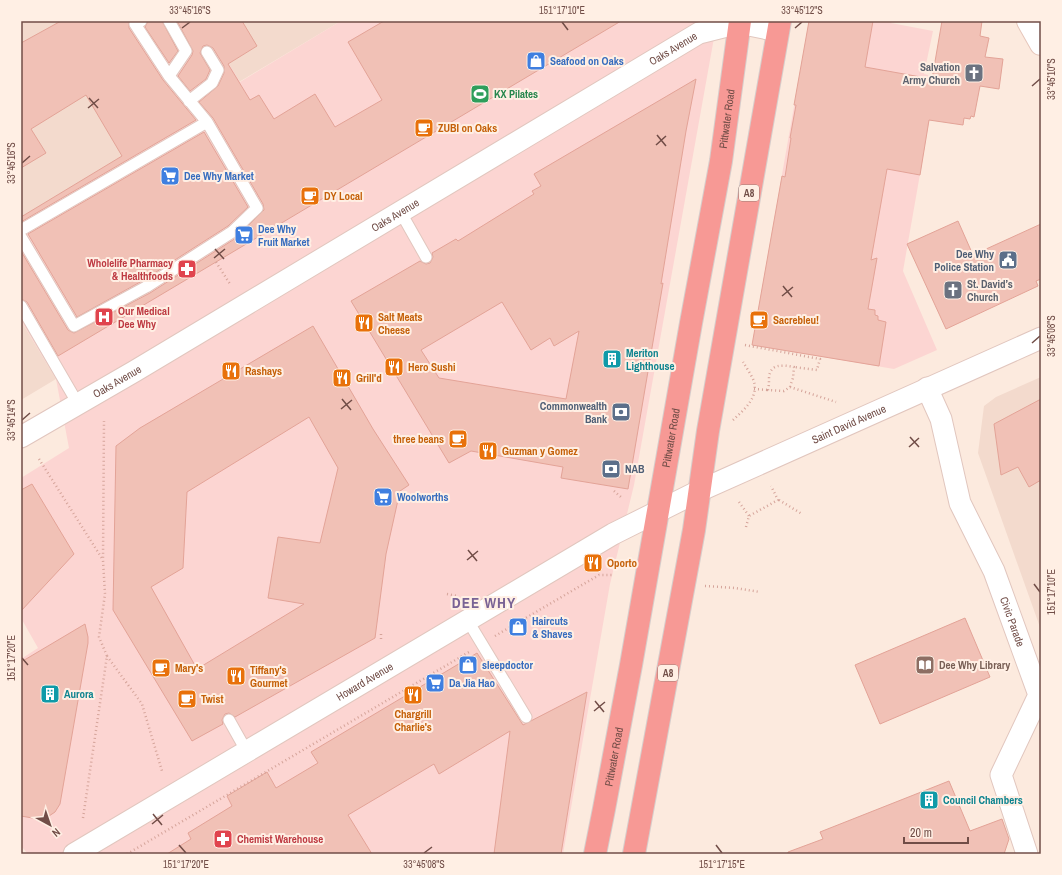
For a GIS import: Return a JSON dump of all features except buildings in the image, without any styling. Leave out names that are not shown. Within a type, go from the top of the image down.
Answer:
[{"type":"highway","name":"Pittwater Road","points":[[595,854],[721,161],[740,22]]},
{"type":"highway","name":"A8","points":[[634,854],[694,530],[732,290],[779,26]]},
{"type":"main road","points":[[1028,21],[1041,44]]},
{"type":"street","name":"Oaks Avenue","points":[[21,437],[699,33],[740,22],[779,26]]},
{"type":"street","name":"Saint David Avenue","points":[[657,512],[699,491],[926,388],[1041,338]]},
{"type":"street","name":"Civic Parade","points":[[926,388],[941,419],[960,503],[994,571],[1039,695],[1001,775],[1027,854]]},
{"type":"street","name":"Howard Avenue","points":[[74,854],[613,534],[657,512]]},
{"type":"lane","points":[[21,237],[74,326],[146,287],[232,232],[258,208],[207,122],[169,76],[135,24],[140,21]]},
{"type":"lane","points":[[169,21],[186,51],[169,76]]},
{"type":"lane","points":[[189,100],[212,83],[218,70],[207,52]]},
{"type":"lane","points":[[21,230],[207,122]]},
{"type":"lane","points":[[400,212],[426,257]]},
{"type":"lane","points":[[21,306],[78,404]]},
{"type":"lane","points":[[468,621],[526,717]]},
{"type":"lane","points":[[229,720],[247,752]]},
{"type":"path","points":[[216,262],[230,284]]},
{"type":"path","points":[[744,345],[820,359],[818,370],[783,365],[776,366],[771,370],[768,390]]},
{"type":"path","points":[[731,421],[746,408],[752,400],[754,389],[752,377],[742,359]]},
{"type":"path","points":[[754,389],[784,391],[790,387],[794,367]]},
{"type":"path","points":[[790,387],[836,402]]},
{"type":"path","points":[[104,421],[103,560],[105,594],[99,637],[107,656],[142,704],[162,771]]},
{"type":"path","points":[[39,459],[103,560]]},
{"type":"path","points":[[771,486],[778,500],[802,514]]},
{"type":"path","points":[[614,491],[622,498]]},
{"type":"path","points":[[746,527],[749,516],[778,500]]},
{"type":"path","points":[[739,502],[749,516]]},
{"type":"path","points":[[490,639],[599,574],[614,575]]},
{"type":"path","points":[[705,586],[736,588],[760,592]]},
{"type":"path","points":[[447,594],[457,596]]},
{"type":"path","points":[[381,634],[381,641]]},
{"type":"path","points":[[127,854],[470,651]]},
{"type":"path","points":[[83,818],[107,656]]},
{"type":"shaded area","points":[[21,21],[89,21],[156,136],[21,217]]},
{"type":"shaded area","points":[[89,21],[203,21],[240,82],[341,21],[717,21],[634,485],[610,584],[563,854],[28,854],[21,846],[21,659],[38,648],[21,618],[21,478],[69,448],[56,379],[21,321],[21,217],[156,136]]},
{"type":"shaded area","points":[[203,21],[341,21],[239,82]]},
{"type":"shaded area","points":[[809,21],[892,21],[891,23],[933,31],[924,74],[937,77],[903,271],[937,350],[894,369],[752,345]]},
{"type":"shaded area","points":[[21,321],[56,379],[21,400]]},
{"type":"shaded area","points":[[1041,377],[1041,630],[978,453],[984,406],[996,397]]},
{"type":"place","name":"Seafood on Oaks","points":[[536,61]]},
{"type":"place","name":"Salvation Army Church","points":[[974,73]]},
{"type":"place","name":"KX Pilates","points":[[480,94]]},
{"type":"place","name":"ZUBI on Oaks","points":[[424,128]]},
{"type":"place","name":"Dee Why Market","points":[[170,176]]},
{"type":"place","name":"DY Local","points":[[310,196]]},
{"type":"place","name":"Dee Why Fruit Market","points":[[244,235]]},
{"type":"place","name":"Dee Why Police Station","points":[[1008,260]]},
{"type":"place","name":"Wholelife Pharmacy & Healthfoods","points":[[187,269]]},
{"type":"place","name":"St. David’s Church","points":[[953,290]]},
{"type":"place","name":"Our Medical Dee Why","points":[[104,317]]},
{"type":"place","name":"Sacrebleu!","points":[[759,320]]},
{"type":"place","name":"Salt Meats Cheese","points":[[364,323]]},
{"type":"place","name":"Meriton Lighthouse","points":[[612,359]]},
{"type":"place","name":"Hero Sushi","points":[[394,367]]},
{"type":"place","name":"Rashays","points":[[231,371]]},
{"type":"place","name":"Grill'd","points":[[342,378]]},
{"type":"place","name":"Commonwealth Bank","points":[[621,412]]},
{"type":"place","name":"three beans","points":[[458,439]]},
{"type":"place","name":"Guzman y Gomez","points":[[488,451]]},
{"type":"place","name":"NAB","points":[[611,469]]},
{"type":"place","name":"Woolworths","points":[[383,497]]},
{"type":"place","name":"Oporto","points":[[593,563]]},
{"type":"place","name":"Haircuts & Shaves","points":[[518,627]]},
{"type":"place","name":"sleepdoctor","points":[[468,665]]},
{"type":"place","name":"Dee Why Library","points":[[925,665]]},
{"type":"place","name":"Mary's","points":[[161,668]]},
{"type":"place","name":"Tiffany's Gourmet","points":[[236,676]]},
{"type":"place","name":"Da Jia Hao","points":[[435,683]]},
{"type":"place","name":"Aurora","points":[[50,694]]},
{"type":"place","name":"Chargrill Charlie's","points":[[413,695]]},
{"type":"place","name":"Twist","points":[[187,699]]},
{"type":"place","name":"Council Chambers","points":[[929,800]]},
{"type":"place","name":"Chemist Warehouse","points":[[223,839]]},
{"type":"district","name":"DEE WHY","points":[[484,602]]}]
